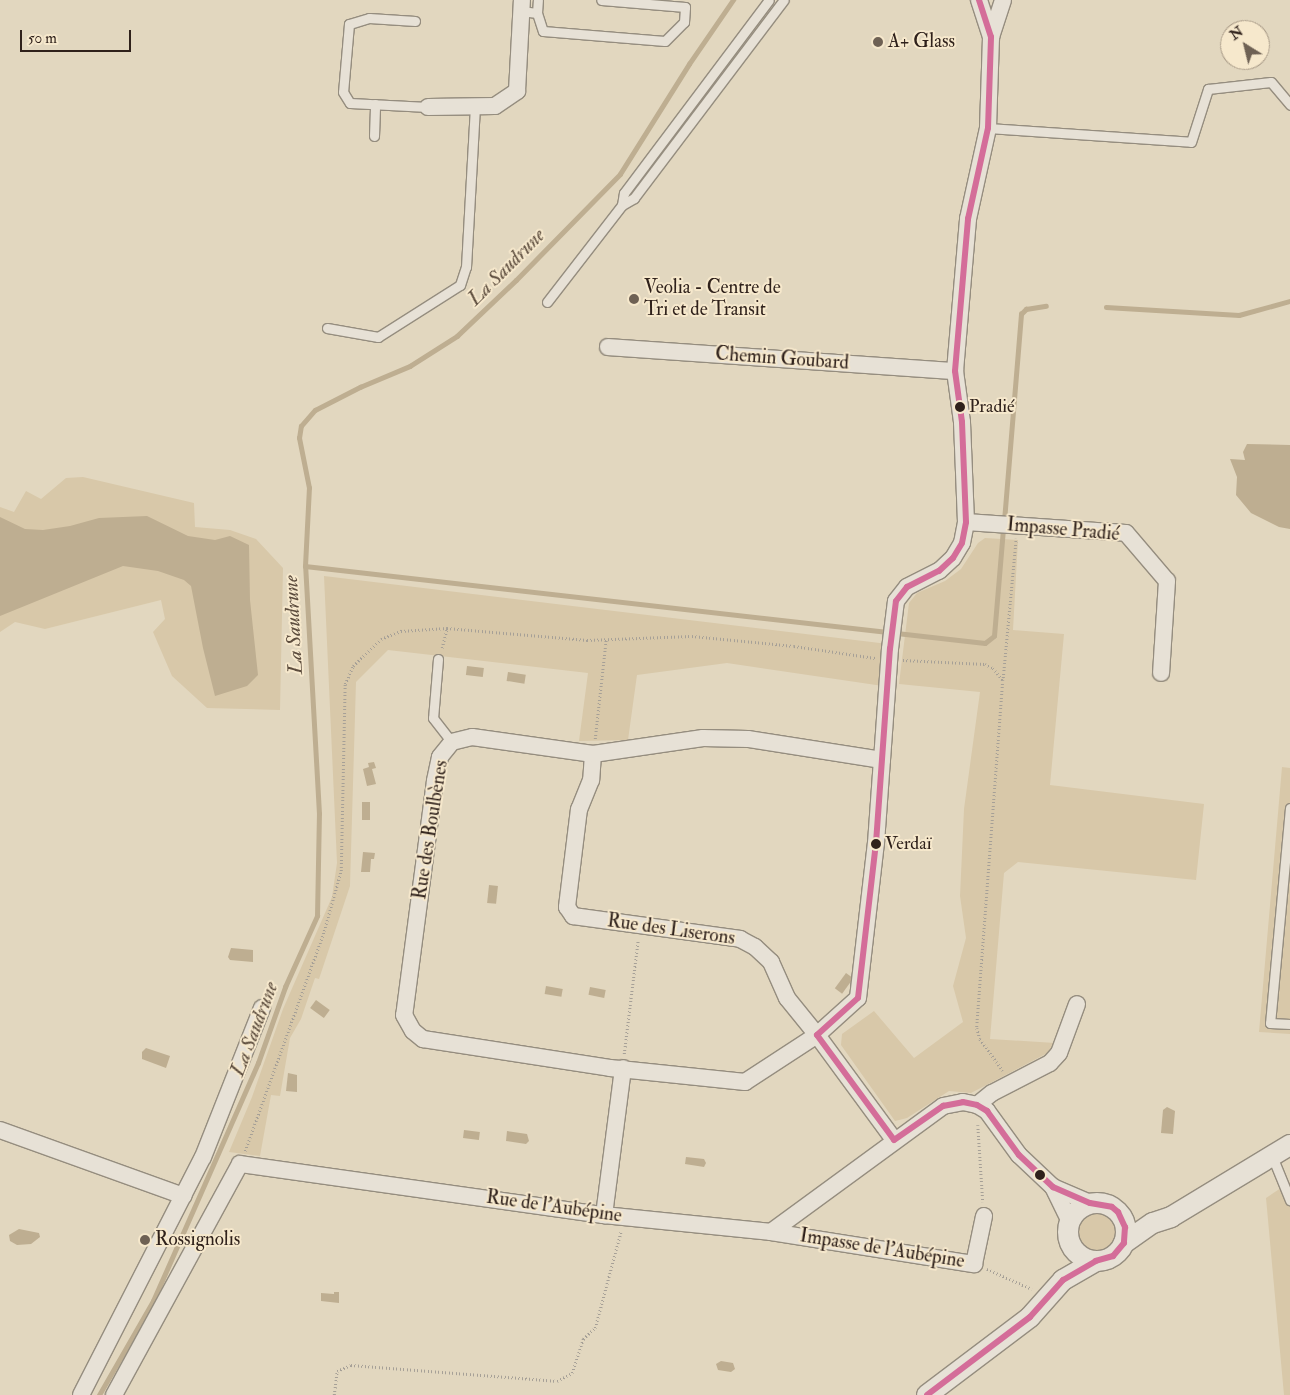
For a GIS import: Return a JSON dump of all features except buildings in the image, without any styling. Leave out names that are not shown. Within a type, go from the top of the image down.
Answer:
[{"type":"street","points":[[979,0],[991,37]]},
{"type":"street","points":[[991,37],[1003,0]]},
{"type":"street","points":[[428,106],[495,106],[517,91],[526,8]]},
{"type":"street","name":"Rue des Boulbènes","points":[[882,760],[748,740],[703,738],[593,754],[472,738],[452,742],[440,757],[435,781],[404,1015],[413,1032],[423,1039],[616,1068],[745,1082],[817,1035],[858,998],[876,843],[882,760],[889,654],[896,601],[907,587],[938,570],[953,558],[962,543],[966,522],[962,422],[955,371],[968,219],[988,128],[991,37]]},
{"type":"street","name":"Chemin Goubard","points":[[608,347],[955,371]]},
{"type":"street","name":"Impasse Pradié","points":[[966,522],[1126,533],[1167,581],[1161,673]]},
{"type":"street","name":"Rue des Liserons","points":[[593,754],[591,780],[579,809],[568,907],[573,916],[740,939],[755,947],[771,962],[787,998],[817,1035],[894,1140]]},
{"type":"street","points":[[977,1105],[992,1093],[1050,1063],[1059,1053],[1077,1004]]},
{"type":"street","points":[[81,1395],[203,1157],[262,1008]]},
{"type":"street","points":[[604,1215],[616,1068]]},
{"type":"street","points":[[771,1232],[894,1140],[943,1106],[962,1102],[977,1105],[987,1111],[1019,1155],[1053,1187],[1090,1204],[1105,1204],[1118,1212],[1153,1223]]},
{"type":"street","points":[[0,1130],[184,1196]]},
{"type":"street","points":[[926,1395],[1030,1317],[1063,1280],[1096,1261],[1113,1256],[1124,1243],[1153,1223],[1171,1217],[1290,1145]]},
{"type":"street","points":[[114,1395],[240,1164]]},
{"type":"street","name":"Rue de l'Aubépine","points":[[240,1164],[604,1215],[771,1232]]},
{"type":"street","points":[[1053,1187],[1070,1222]]},
{"type":"street","points":[[1090,1204],[1074,1214],[1070,1222],[1068,1237],[1070,1244],[1081,1256],[1096,1261]]},
{"type":"street","points":[[1118,1212],[1125,1226],[1124,1243]]},
{"type":"street","name":"Impasse de l'Aubépine","points":[[771,1232],[974,1264],[984,1216]]},
{"type":"street","points":[[1063,1280],[1070,1244]]},
{"type":"lane","points":[[538,0],[526,8],[543,31],[665,41],[684,22],[685,7],[601,0]]},
{"type":"lane","points":[[622,205],[624,194],[768,0]]},
{"type":"lane","points":[[547,302],[622,205],[634,198],[784,0]]},
{"type":"lane","points":[[415,21],[369,18],[349,24],[343,92],[350,103],[428,106]]},
{"type":"lane","points":[[988,128],[1191,142],[1208,90],[1271,82],[1290,105]]},
{"type":"lane","points":[[374,136],[375,104]]},
{"type":"lane","points":[[327,328],[378,337],[460,285],[466,268],[468,146],[475,106]]},
{"type":"lane","points":[[438,659],[433,718],[452,742]]},
{"type":"lane","points":[[1290,808],[1270,1023],[1290,1024]]},
{"type":"lane","points":[[1272,1156],[1290,1200]]},
{"type":"path","points":[[998,1075],[1004,1072],[980,1039],[977,1028],[1016,525]]},
{"type":"path","points":[[240,1164],[265,1100],[324,931],[341,871],[345,684],[353,666],[381,639],[401,631],[447,628],[587,640],[692,636],[985,664],[993,668],[1003,680]]},
{"type":"path","points":[[438,659],[447,628]]},
{"type":"path","points":[[593,754],[606,639]]},
{"type":"path","points":[[616,1068],[639,926]]},
{"type":"path","points":[[977,1105],[984,1216]]},
{"type":"path","points":[[334,1395],[337,1371],[351,1364],[557,1381],[572,1373],[583,1339],[594,1328],[621,1233],[622,1217]]},
{"type":"path","points":[[974,1264],[1050,1296]]},
{"type":"shaded area","points":[[1247,444],[1290,445],[1290,529],[1279,527],[1251,513],[1236,495],[1237,477],[1230,459],[1245,460],[1243,452]]},
{"type":"shaded area","points":[[83,477],[194,503],[195,527],[230,530],[256,539],[283,568],[280,710],[207,708],[172,676],[153,632],[165,619],[161,600],[45,629],[15,622],[0,632],[0,507],[14,512],[26,491],[41,499],[66,478]]},
{"type":"shaded area","points":[[147,516],[188,536],[215,540],[230,536],[249,545],[250,600],[258,675],[247,686],[215,696],[191,586],[184,580],[158,571],[123,566],[0,616],[0,517],[25,529],[43,530],[70,526],[99,518]]},
{"type":"shaded area","points":[[985,538],[1018,540],[1013,630],[1064,634],[1050,785],[1204,804],[1196,880],[1018,862],[1004,873],[990,1039],[1055,1043],[1055,1049],[971,1093],[949,1091],[907,1118],[895,1121],[841,1045],[842,1034],[874,1011],[914,1058],[963,1022],[953,986],[966,938],[960,896],[964,809],[980,692],[899,684],[909,603],[917,593],[945,581],[961,569],[978,543]]},
{"type":"shaded area","points":[[324,576],[888,644],[883,686],[727,663],[637,675],[628,740],[579,741],[588,673],[388,650],[356,682],[350,886],[319,979],[315,978],[301,1019],[290,1038],[280,1096],[271,1095],[260,1156],[229,1152],[252,1097],[283,1009],[332,897],[337,863]]},
{"type":"shaded area","points":[[467,666],[484,668],[483,677],[466,675]]},
{"type":"shaded area","points":[[508,672],[526,675],[524,684],[507,681]]},
{"type":"shaded area","points":[[374,762],[376,768],[372,769],[376,784],[367,786],[363,769],[369,767],[368,763]]},
{"type":"shaded area","points":[[1282,767],[1290,768],[1290,1034],[1259,1032]]},
{"type":"shaded area","points":[[362,802],[370,802],[370,820],[362,820]]},
{"type":"shaded area","points":[[363,852],[375,853],[374,859],[371,859],[370,872],[361,872]]},
{"type":"shaded area","points":[[489,885],[498,886],[496,904],[487,903]]},
{"type":"shaded area","points":[[231,948],[253,950],[253,962],[230,960],[228,957]]},
{"type":"shaded area","points":[[846,973],[853,978],[842,994],[835,988]]},
{"type":"shaded area","points":[[546,986],[563,989],[561,997],[545,994]]},
{"type":"shaded area","points":[[590,987],[606,990],[604,998],[588,995]]},
{"type":"shaded area","points":[[316,1000],[330,1010],[324,1018],[310,1008]]},
{"type":"shaded area","points":[[146,1048],[170,1056],[166,1068],[142,1059],[142,1052]]},
{"type":"shaded area","points":[[288,1073],[297,1075],[297,1092],[286,1091]]},
{"type":"shaded area","points":[[1167,1107],[1175,1111],[1173,1134],[1161,1133],[1163,1110]]},
{"type":"shaded area","points":[[464,1130],[480,1132],[479,1140],[463,1138]]},
{"type":"shaded area","points":[[507,1131],[527,1134],[529,1141],[526,1144],[506,1141]]},
{"type":"shaded area","points":[[686,1157],[704,1159],[706,1163],[704,1167],[685,1164]]},
{"type":"shaded area","points":[[1290,1182],[1290,1395],[1284,1395],[1266,1198]]},
{"type":"shaded area","points":[[1101,1212],[1109,1215],[1115,1221],[1118,1233],[1115,1245],[1109,1251],[1093,1254],[1085,1251],[1079,1245],[1076,1229],[1079,1221],[1085,1215]]},
{"type":"shaded area","points":[[19,1229],[39,1233],[40,1237],[31,1244],[17,1245],[10,1241],[9,1235]]},
{"type":"shaded area","points":[[334,1292],[339,1292],[339,1303],[321,1301],[321,1293],[334,1294]]},
{"type":"shaded area","points":[[721,1361],[733,1363],[735,1369],[731,1372],[718,1370],[716,1364]]},
{"type":"waterway","name":"La Saudrune","points":[[99,1395],[153,1301],[258,1063],[285,987],[317,916],[319,814],[305,566],[309,488],[299,438],[301,426],[315,410],[360,387],[410,366],[457,336],[516,280],[620,174],[689,64],[733,0]]},
{"type":"waterway","points":[[1106,307],[1239,315],[1290,301]]},
{"type":"waterway","points":[[1004,521],[1021,314],[1026,309],[1046,306]]},
{"type":"waterway","points":[[305,566],[985,643],[994,636],[1003,529]]},
{"type":"transit line","points":[[817,1035],[858,998],[876,843],[890,649],[896,601],[907,587],[939,571],[953,558],[962,543],[966,522],[962,422],[955,371],[968,219],[988,128],[991,37],[979,0]]},
{"type":"transit line","points":[[817,1035],[894,1140]]},
{"type":"transit line","points":[[894,1140],[943,1106],[963,1102],[977,1105],[987,1111],[1019,1155],[1053,1187],[1090,1203],[1112,1207],[1118,1212],[1125,1227],[1124,1243],[1113,1256],[1096,1261],[1063,1280],[1030,1317],[927,1395]]},
{"type":"place","name":"A+ Glass","points":[[878,42]]},
{"type":"place","name":"Veolia - Centre de Tri et de Transit","points":[[634,299]]},
{"type":"place","name":"Pradié","points":[[960,407]]},
{"type":"place","name":"Verdaï","points":[[876,844]]},
{"type":"place","name":"Rossignolis","points":[[145,1240]]}]
